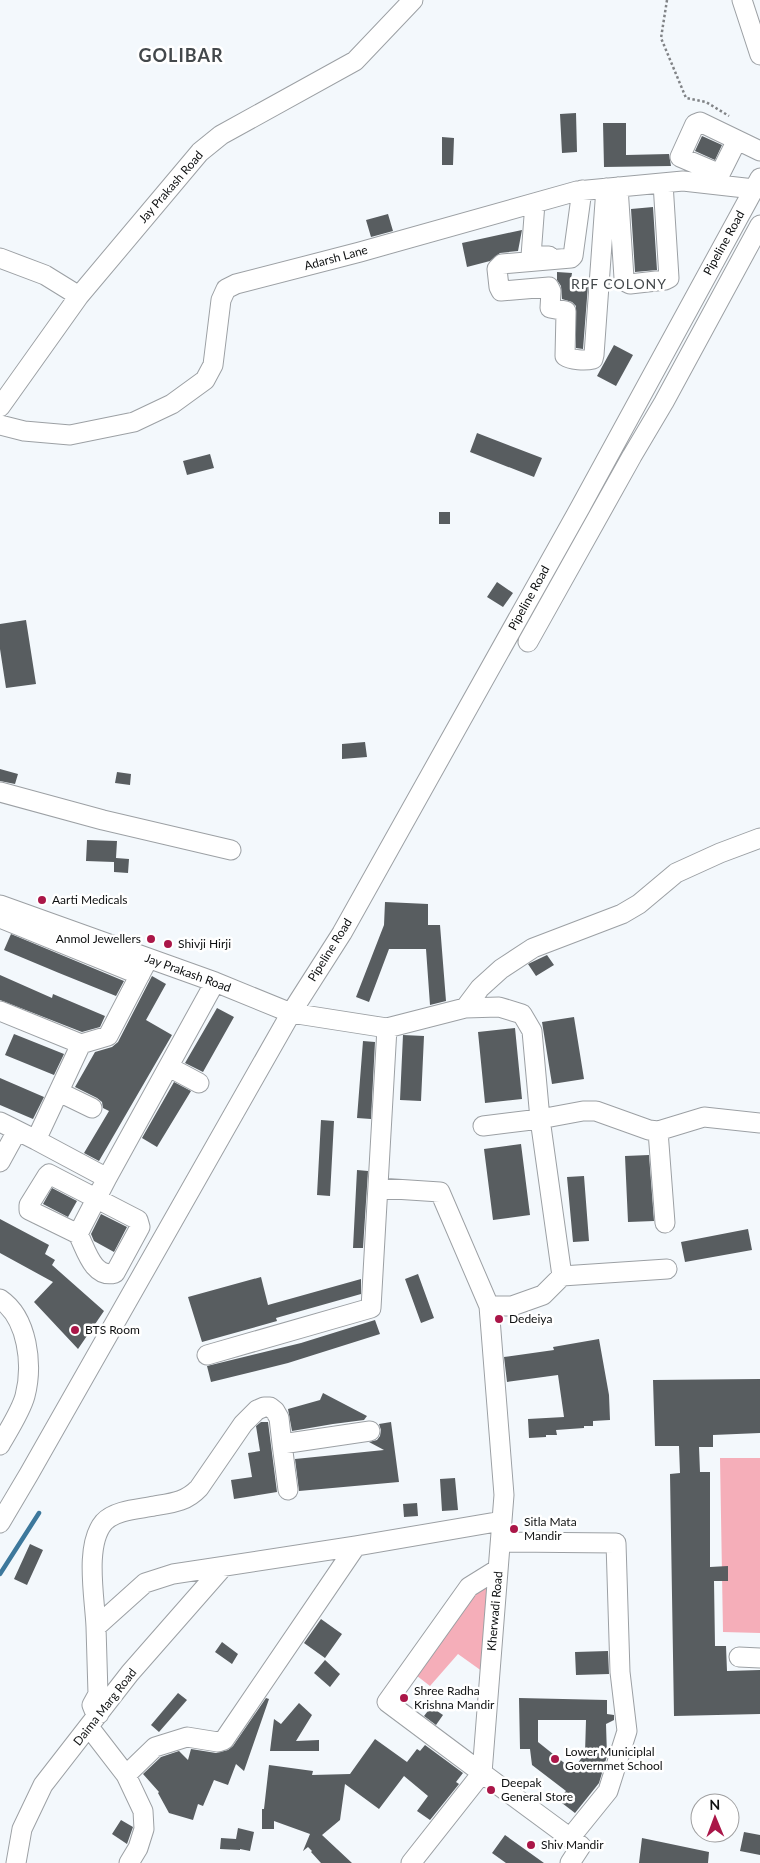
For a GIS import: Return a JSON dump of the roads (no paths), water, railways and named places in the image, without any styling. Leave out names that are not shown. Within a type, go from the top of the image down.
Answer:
[{"type":"street","name":"Jay Prakash Road","points":[[0,407],[79,296],[200,152],[221,135],[355,62],[413,0]]},
{"type":"street","points":[[742,0],[760,55]]},
{"type":"street","points":[[737,140],[720,174],[682,159],[680,155],[695,124],[698,122],[737,140],[760,151]]},
{"type":"street","points":[[683,181],[688,161]]},
{"type":"street","name":"Adarsh Lane","points":[[0,425],[24,432],[70,435],[134,422],[172,404],[205,380],[213,364],[221,300],[226,289],[236,284],[360,252],[578,191],[683,181],[757,184]]},
{"type":"street","points":[[612,188],[624,278],[630,284],[669,278],[663,183]]},
{"type":"street","name":"Pipeline Road","points":[[0,1523],[291,1013],[342,933],[581,506],[757,184]]},
{"type":"street","points":[[578,191],[573,256],[571,258],[502,264],[497,269],[498,287],[501,291],[549,287],[551,291],[550,308],[563,310],[566,313],[565,356],[589,360],[593,359],[594,356],[612,188]]},
{"type":"street","points":[[535,203],[531,256],[566,255],[578,191]]},
{"type":"street","points":[[528,642],[664,402],[760,224]]},
{"type":"street","points":[[0,258],[45,275],[79,296]]},
{"type":"street","points":[[0,792],[102,820],[231,850]]},
{"type":"street","points":[[465,1008],[480,988],[501,969],[534,948],[622,914],[638,904],[676,873],[760,838]]},
{"type":"street","name":"Jay Prakash Road","points":[[0,905],[144,967],[215,982],[291,1013]]},
{"type":"street","points":[[0,918],[144,967],[108,1036],[81,1044],[0,1011]]},
{"type":"street","points":[[78,1234],[215,982]]},
{"type":"street","points":[[291,1013],[387,1028],[465,1008],[499,1007],[522,1014],[532,1032],[540,1119],[562,1276]]},
{"type":"street","points":[[207,1356],[371,1308],[387,1028]]},
{"type":"street","points":[[36,1140],[81,1044]]},
{"type":"street","points":[[168,1066],[199,1084]]},
{"type":"street","points":[[59,1092],[92,1108]]},
{"type":"street","points":[[483,1126],[596,1110],[649,1130],[658,1131],[704,1116],[760,1123]]},
{"type":"street","points":[[0,1122],[107,1178]]},
{"type":"street","points":[[0,1162],[17,1131]]},
{"type":"street","points":[[658,1131],[665,1223]]},
{"type":"street","points":[[49,1174],[138,1220],[140,1224],[114,1273],[108,1275],[96,1269],[78,1234],[30,1210],[29,1205],[49,1174]]},
{"type":"street","name":"Kherwadi Road","points":[[379,1188],[440,1192],[488,1306],[504,1495],[482,1773]]},
{"type":"street","points":[[488,1306],[512,1306],[543,1295],[562,1276],[667,1269]]},
{"type":"street","points":[[0,1299],[7,1304],[24,1331],[30,1364],[25,1397],[0,1445]]},
{"type":"street","points":[[129,1863],[138,1848],[144,1829],[143,1811],[126,1774],[94,1720],[92,1705],[98,1694],[93,1554],[97,1536],[104,1522],[115,1515],[181,1502],[192,1496],[244,1424],[257,1410],[264,1407],[275,1411],[279,1418],[288,1490]]},
{"type":"street","points":[[282,1444],[370,1431]]},
{"type":"street","points":[[96,1627],[145,1583],[173,1574],[502,1521]]},
{"type":"street","points":[[501,1542],[616,1543],[620,1672],[627,1731],[608,1791],[570,1838]]},
{"type":"street","points":[[126,1774],[155,1747],[187,1737],[218,1742],[224,1740],[356,1546]]},
{"type":"street","name":"Daima Marg Road","points":[[16,1863],[22,1829],[43,1785],[130,1674],[223,1567]]},
{"type":"street","points":[[498,1569],[469,1587],[387,1702],[581,1846],[570,1863]]},
{"type":"street","points":[[739,1657],[760,1658]]},
{"type":"street","points":[[410,1863],[482,1773]]},
{"type":"waterway","points":[[0,1574],[39,1513]]},
{"type":"place","name":"Aarti Medicals","points":[[42,900]]},
{"type":"place","name":"Anmol Jewellers","points":[[151,939]]},
{"type":"place","name":"Shivji Hirji","points":[[168,944]]},
{"type":"place","name":"Dedeiya","points":[[499,1319]]},
{"type":"place","name":"BTS Room","points":[[75,1330]]},
{"type":"place","name":"Sitla Mata Mandir","points":[[514,1529]]},
{"type":"place","name":"Shree Radha Krishna Mandir","points":[[404,1698]]},
{"type":"place","name":"Lower Municiplal Governmet School","points":[[555,1759]]},
{"type":"place","name":"Deepak General Store","points":[[491,1790]]},
{"type":"place","name":"Shiv Mandir","points":[[531,1845]]},
{"type":"district","name":"GOLIBAR","points":[[181,56]]},
{"type":"district","name":"RPF COLONY","points":[[619,284]]}]
